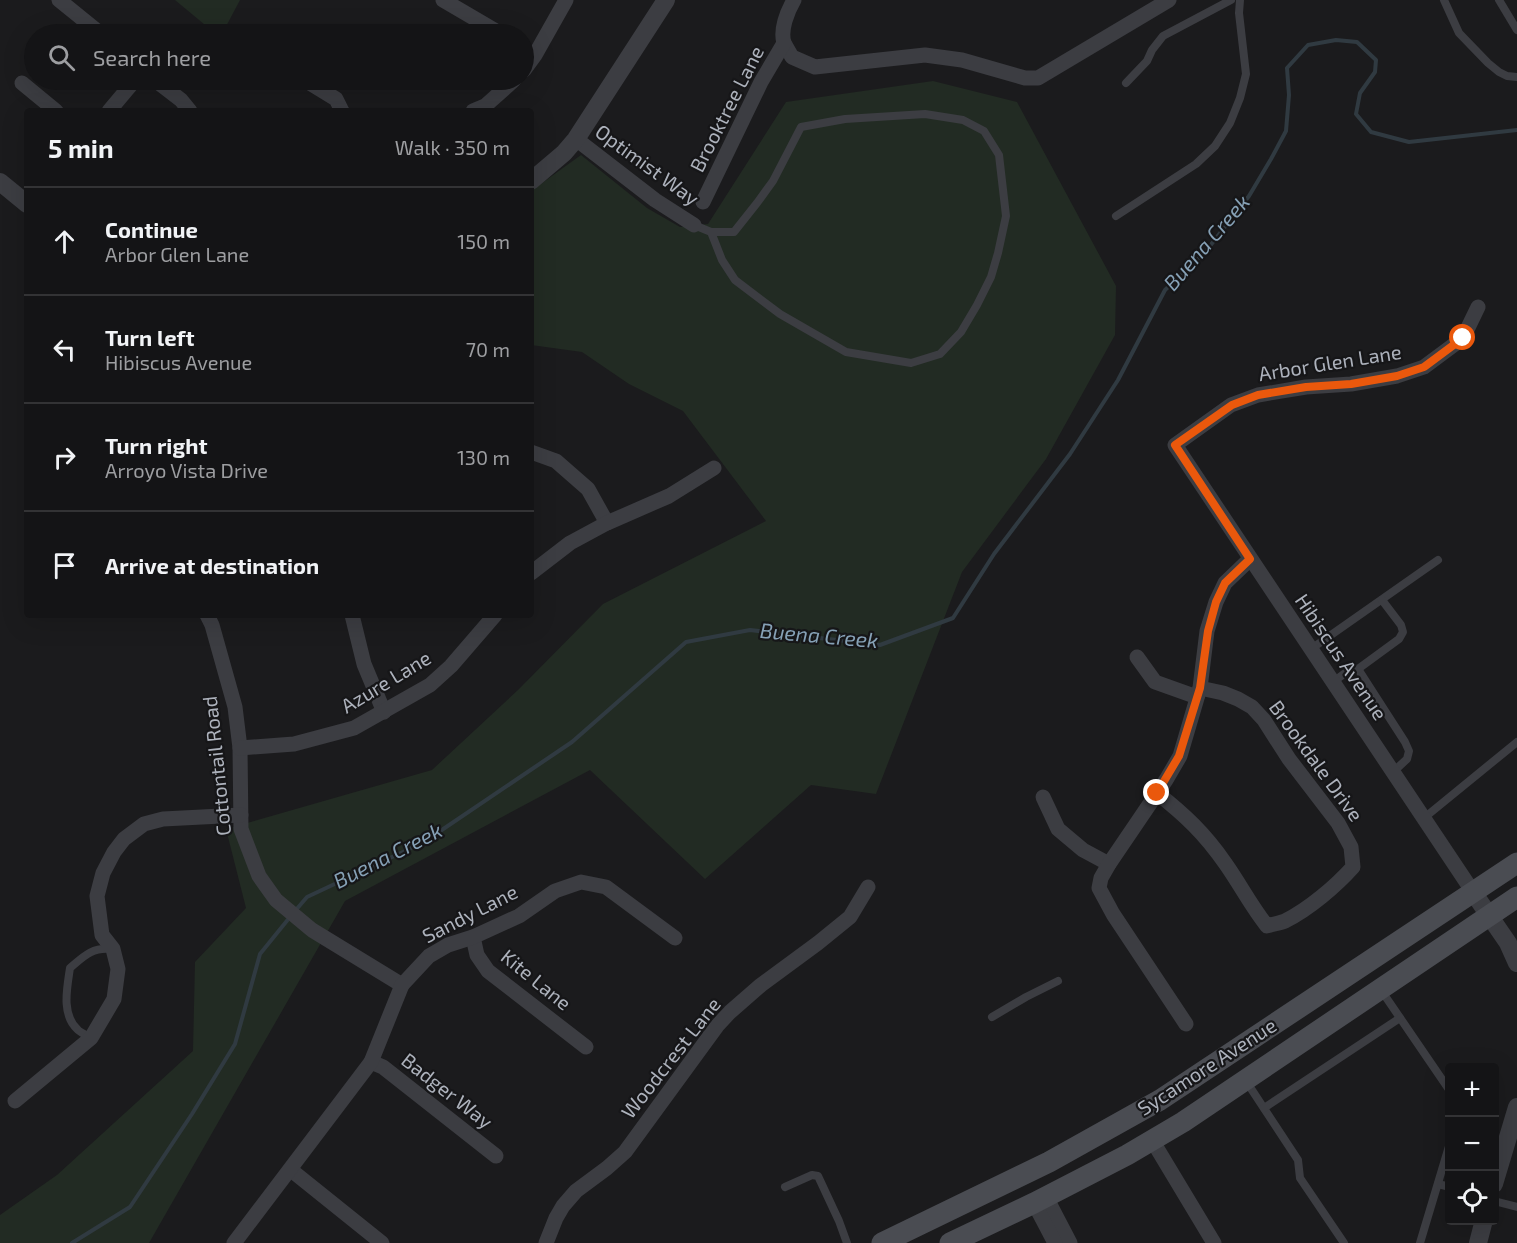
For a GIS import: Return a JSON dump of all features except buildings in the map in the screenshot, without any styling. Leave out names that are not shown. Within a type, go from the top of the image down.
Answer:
[{"type":"main road","name":"Sycamore Avenue","points":[[882,1243],[1049,1162],[1160,1100],[1517,863]]},
{"type":"main road","name":"Sycamore Avenue","points":[[950,1243],[1127,1155],[1183,1122],[1517,897]]},
{"type":"street","points":[[60,0],[89,24]]},
{"type":"street","points":[[442,0],[484,24]]},
{"type":"street","points":[[534,44],[566,0]]},
{"type":"street","points":[[534,178],[564,153],[576,139],[666,0]]},
{"type":"street","name":"Brooktree Lane","points":[[703,202],[761,82],[784,43],[782,36],[789,7],[794,0]]},
{"type":"street","points":[[784,43],[792,57],[815,67],[925,55],[962,60],[1025,78],[1038,78],[1169,0]]},
{"type":"street","points":[[30,90],[52,108]]},
{"type":"street","points":[[112,108],[127,90]]},
{"type":"street","points":[[168,90],[187,108]]},
{"type":"street","points":[[322,90],[336,99],[340,108]]},
{"type":"street","points":[[480,108],[503,90]]},
{"type":"street","name":"Optimist Way","points":[[576,139],[655,200],[694,225]]},
{"type":"street","points":[[0,182],[24,202]]},
{"type":"street","name":"Arbor Glen Lane","points":[[1175,445],[1232,405],[1258,395],[1306,387],[1351,384],[1397,376],[1424,367],[1463,338],[1478,308]]},
{"type":"street","name":"Hibiscus Avenue","points":[[1175,445],[1473,892]]},
{"type":"street","points":[[534,453],[556,461],[588,489],[607,523]]},
{"type":"street","points":[[534,571],[570,543],[607,523],[669,496],[714,468]]},
{"type":"street","points":[[1186,1024],[1113,914],[1099,888],[1101,878],[1109,864],[1179,756],[1198,692],[1208,631],[1216,602],[1225,583],[1250,559]]},
{"type":"street","name":"Cottontail Road","points":[[208,618],[235,707],[240,748],[241,829],[259,876],[276,900],[312,930],[402,985]]},
{"type":"street","points":[[353,618],[364,664],[384,712]]},
{"type":"street","name":"Azure Lane","points":[[240,748],[294,744],[354,728],[430,685],[451,666],[492,618]]},
{"type":"street","points":[[1137,657],[1155,682],[1198,692]]},
{"type":"street","name":"Brookdale Drive","points":[[1157,793],[1196,826],[1225,863],[1267,926],[1284,921],[1318,899],[1353,867],[1351,847],[1338,823],[1289,759],[1264,720],[1252,707],[1224,693],[1198,692]]},
{"type":"street","points":[[1043,797],[1058,829],[1083,850],[1109,864]]},
{"type":"street","points":[[15,1101],[91,1038],[114,999],[118,969],[113,949],[102,935],[97,896],[103,873],[124,839],[144,824],[163,819],[241,814]]},
{"type":"street","name":"Sandy Lane","points":[[234,1243],[371,1062],[402,985],[429,956],[448,945],[473,937],[519,916],[555,891],[581,882],[606,887],[675,938]]},
{"type":"street","name":"Woodcrest Lane","points":[[546,1243],[563,1206],[576,1191],[625,1152],[717,1026],[761,985],[818,944],[850,917],[868,886]]},
{"type":"street","points":[[1473,892],[1508,943],[1517,963]]},
{"type":"street","name":"Kite Lane","points":[[473,937],[477,955],[488,971],[586,1047]]},
{"type":"street","name":"Badger Way","points":[[371,1062],[383,1067],[496,1155]]},
{"type":"street","points":[[1498,1171],[1517,1107]]},
{"type":"street","points":[[1152,1140],[1214,1243]]},
{"type":"street","points":[[291,1170],[382,1243]]},
{"type":"street","points":[[1040,1200],[1054,1243]]},
{"type":"street","points":[[1040,1200],[1070,1243]]},
{"type":"street","points":[[1478,1243],[1483,1225]]},
{"type":"lane","points":[[1126,82],[1147,61],[1163,36],[1231,0]]},
{"type":"lane","points":[[1116,216],[1196,164],[1215,146],[1230,123],[1246,74],[1239,13],[1240,0]]},
{"type":"lane","points":[[1444,0],[1459,33],[1499,72],[1517,77]]},
{"type":"lane","points":[[1499,0],[1517,30]]},
{"type":"lane","points":[[694,225],[711,232],[734,231],[773,181],[801,127],[845,119],[925,114],[963,120],[984,131],[999,154],[1006,216],[991,277],[961,332],[940,354],[911,363],[846,352],[780,314],[735,280],[711,232]]},
{"type":"lane","points":[[1311,649],[1438,560]]},
{"type":"lane","points":[[1333,682],[1352,668],[1358,669],[1399,639],[1403,632],[1401,626],[1382,600]]},
{"type":"lane","points":[[1358,669],[1409,751],[1407,759],[1393,772]]},
{"type":"lane","points":[[1424,818],[1517,742]]},
{"type":"lane","points":[[91,1038],[77,1030],[67,1015],[69,968],[88,952],[102,948],[113,949]]},
{"type":"lane","points":[[992,1017],[1058,981]]},
{"type":"lane","points":[[1380,989],[1445,1085]]},
{"type":"lane","points":[[1264,1108],[1400,1018]]},
{"type":"lane","points":[[1245,1080],[1298,1160],[1300,1178],[1344,1243]]},
{"type":"lane","points":[[1420,1243],[1445,1158]]},
{"type":"lane","points":[[785,1188],[812,1175],[818,1176],[847,1243]]},
{"type":"lane","points":[[1438,1184],[1445,1186]]},
{"type":"lane","points":[[1499,1202],[1517,1207]]},
{"type":"shaded area","points":[[175,0],[240,0],[227,24],[204,24]]},
{"type":"shaded area","points":[[933,81],[1017,102],[1116,286],[1115,335],[1046,459],[962,572],[876,794],[811,785],[705,879],[590,770],[345,901],[149,1243],[0,1243],[0,1215],[57,1175],[193,1051],[195,962],[246,908],[226,829],[432,770],[518,690],[603,604],[766,521],[683,411],[629,384],[582,352],[534,345],[534,189],[581,155],[647,208],[680,227],[708,224],[786,102]]},
{"type":"waterway","name":"Buena Creek","points":[[295,911],[307,897],[424,842],[572,742],[686,642],[750,630],[880,645],[953,618],[994,554],[1070,454],[1118,380],[1165,290],[1206,251],[1249,196],[1286,131],[1289,95],[1287,68],[1308,45],[1336,40],[1357,42],[1376,60],[1375,72],[1360,93],[1356,114],[1371,132],[1409,142],[1517,130]]},
{"type":"waterway","name":"Buena Creek","points":[[72,1243],[130,1207],[235,1044],[260,954],[290,917]]},
{"type":"route","points":[[1157,793],[1179,756],[1200,688],[1208,631],[1216,602],[1225,583],[1250,559],[1175,445],[1232,405],[1258,395],[1397,376],[1424,367],[1463,338]]}]
